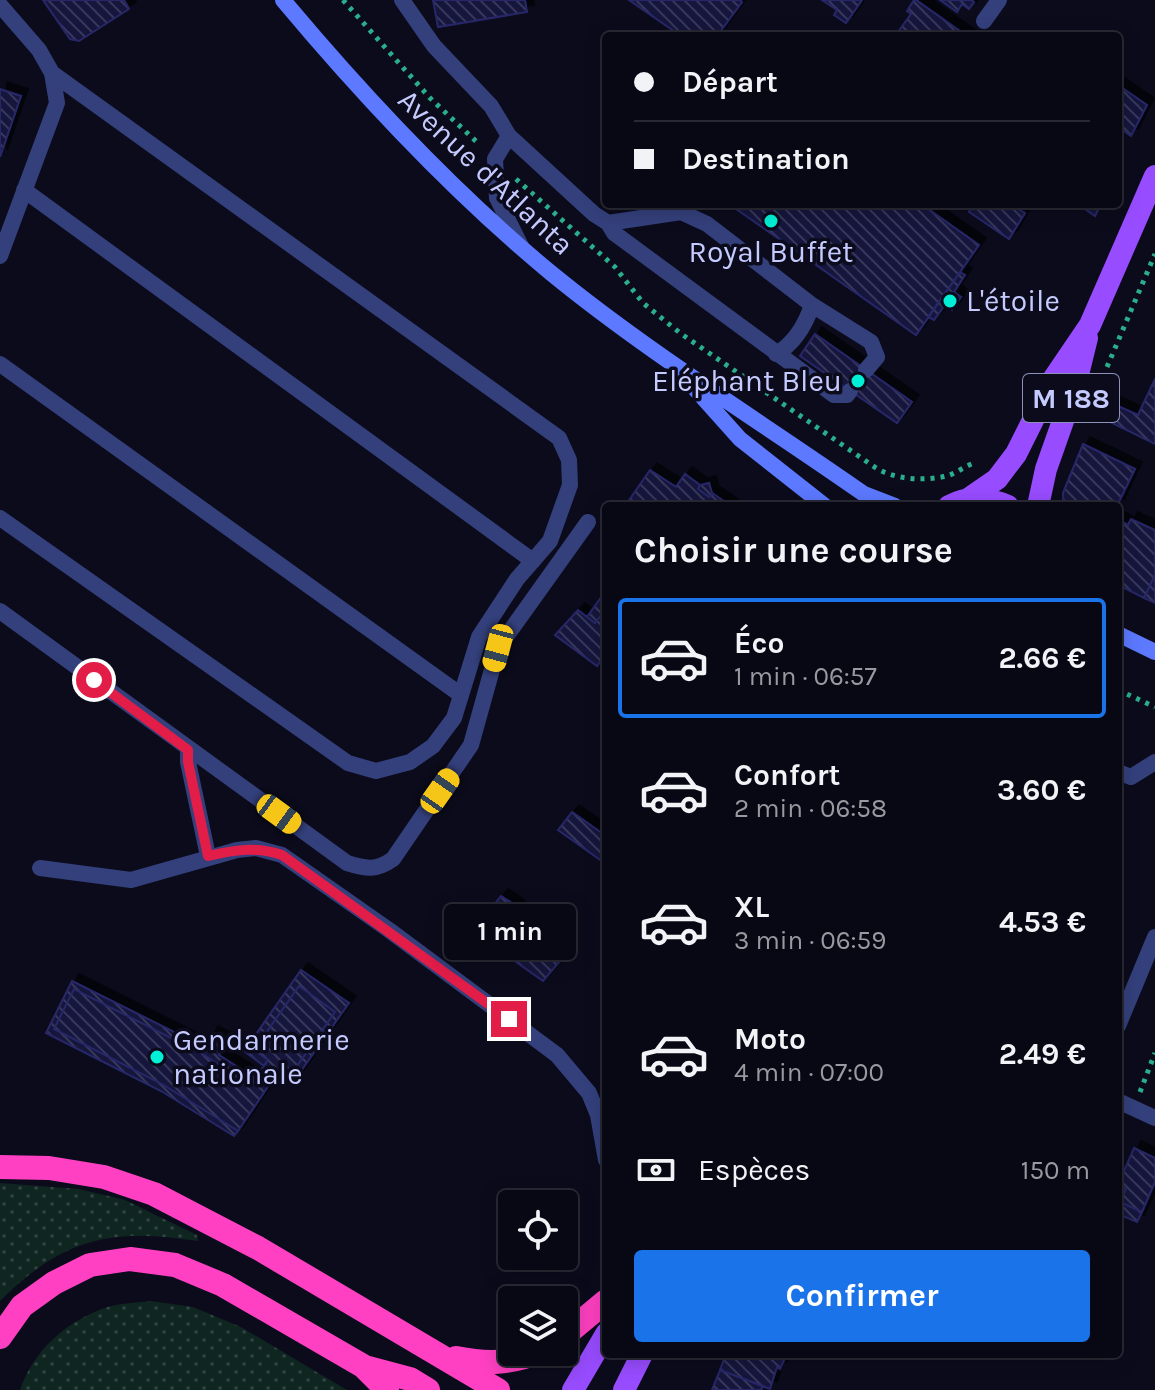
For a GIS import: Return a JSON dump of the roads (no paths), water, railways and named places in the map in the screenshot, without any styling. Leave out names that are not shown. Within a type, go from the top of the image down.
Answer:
[{"type":"highway","points":[[0,1167],[76,1172],[104,1177],[154,1194],[258,1248],[498,1390]]},
{"type":"highway","points":[[0,1337],[22,1306],[54,1283],[90,1265],[130,1259],[175,1265],[223,1285],[363,1366],[410,1379],[428,1390]]},
{"type":"highway","points":[[578,1324],[602,1304]]},
{"type":"highway","points":[[440,1356],[485,1363],[498,1362]]},
{"type":"highway","points":[[363,1366],[387,1390]]},
{"type":"main road","name":"Avenue d'Atlanta","points":[[283,0],[407,141],[552,273],[672,363],[864,494],[885,502]]},
{"type":"main road","name":"M 188","points":[[1039,502],[1046,469],[1075,387],[1090,325],[1155,176]]},
{"type":"main road","name":"M 188","points":[[958,502],[997,479],[1009,465],[1054,378],[1090,325]]},
{"type":"main road","name":"Avenue d'Atlanta","points":[[672,363],[740,439],[820,502]]},
{"type":"main road","points":[[958,502],[996,502]]},
{"type":"main road","points":[[1122,636],[1155,652]]},
{"type":"main road","points":[[573,1390],[602,1341]]},
{"type":"main road","points":[[624,1390],[640,1358]]},
{"type":"street","points":[[402,0],[434,46],[491,106],[509,136],[594,214],[608,223],[614,233],[834,395],[847,395],[850,391]]},
{"type":"street","points":[[984,21],[999,0]]},
{"type":"street","points":[[0,5],[39,50],[52,73],[57,103],[0,256]]},
{"type":"street","points":[[0,518],[348,763],[376,771],[410,762],[433,746],[454,718],[479,637],[517,579],[550,541],[570,485],[569,460],[559,438],[52,73]]},
{"type":"street","points":[[509,136],[495,159],[497,198],[521,246]]},
{"type":"street","points":[[24,190],[533,561]]},
{"type":"street","points":[[608,223],[681,212],[707,224],[812,305],[871,342],[877,357],[866,370]]},
{"type":"street","points":[[776,354],[789,347],[806,322],[812,305]]},
{"type":"street","points":[[0,364],[461,695]]},
{"type":"street","points":[[0,611],[347,863],[367,869],[382,867],[393,859],[471,745],[498,648],[588,522]]},
{"type":"street","points":[[188,750],[208,856]]},
{"type":"street","points":[[1122,774],[1131,777],[1155,762]]},
{"type":"street","points":[[40,868],[131,880],[237,850],[256,848],[282,855],[557,1055],[589,1093],[598,1115],[602,1138]]},
{"type":"street","points":[[1122,1016],[1155,937]]},
{"type":"street","points":[[1125,1104],[1155,1118]]},
{"type":"place","name":"Royal Buffet","points":[[771,221]]},
{"type":"place","name":"L'étoile","points":[[950,301]]},
{"type":"place","name":"Eléphant Bleu","points":[[858,381]]},
{"type":"place","name":"Gendarmerie nationale","points":[[157,1057]]}]
